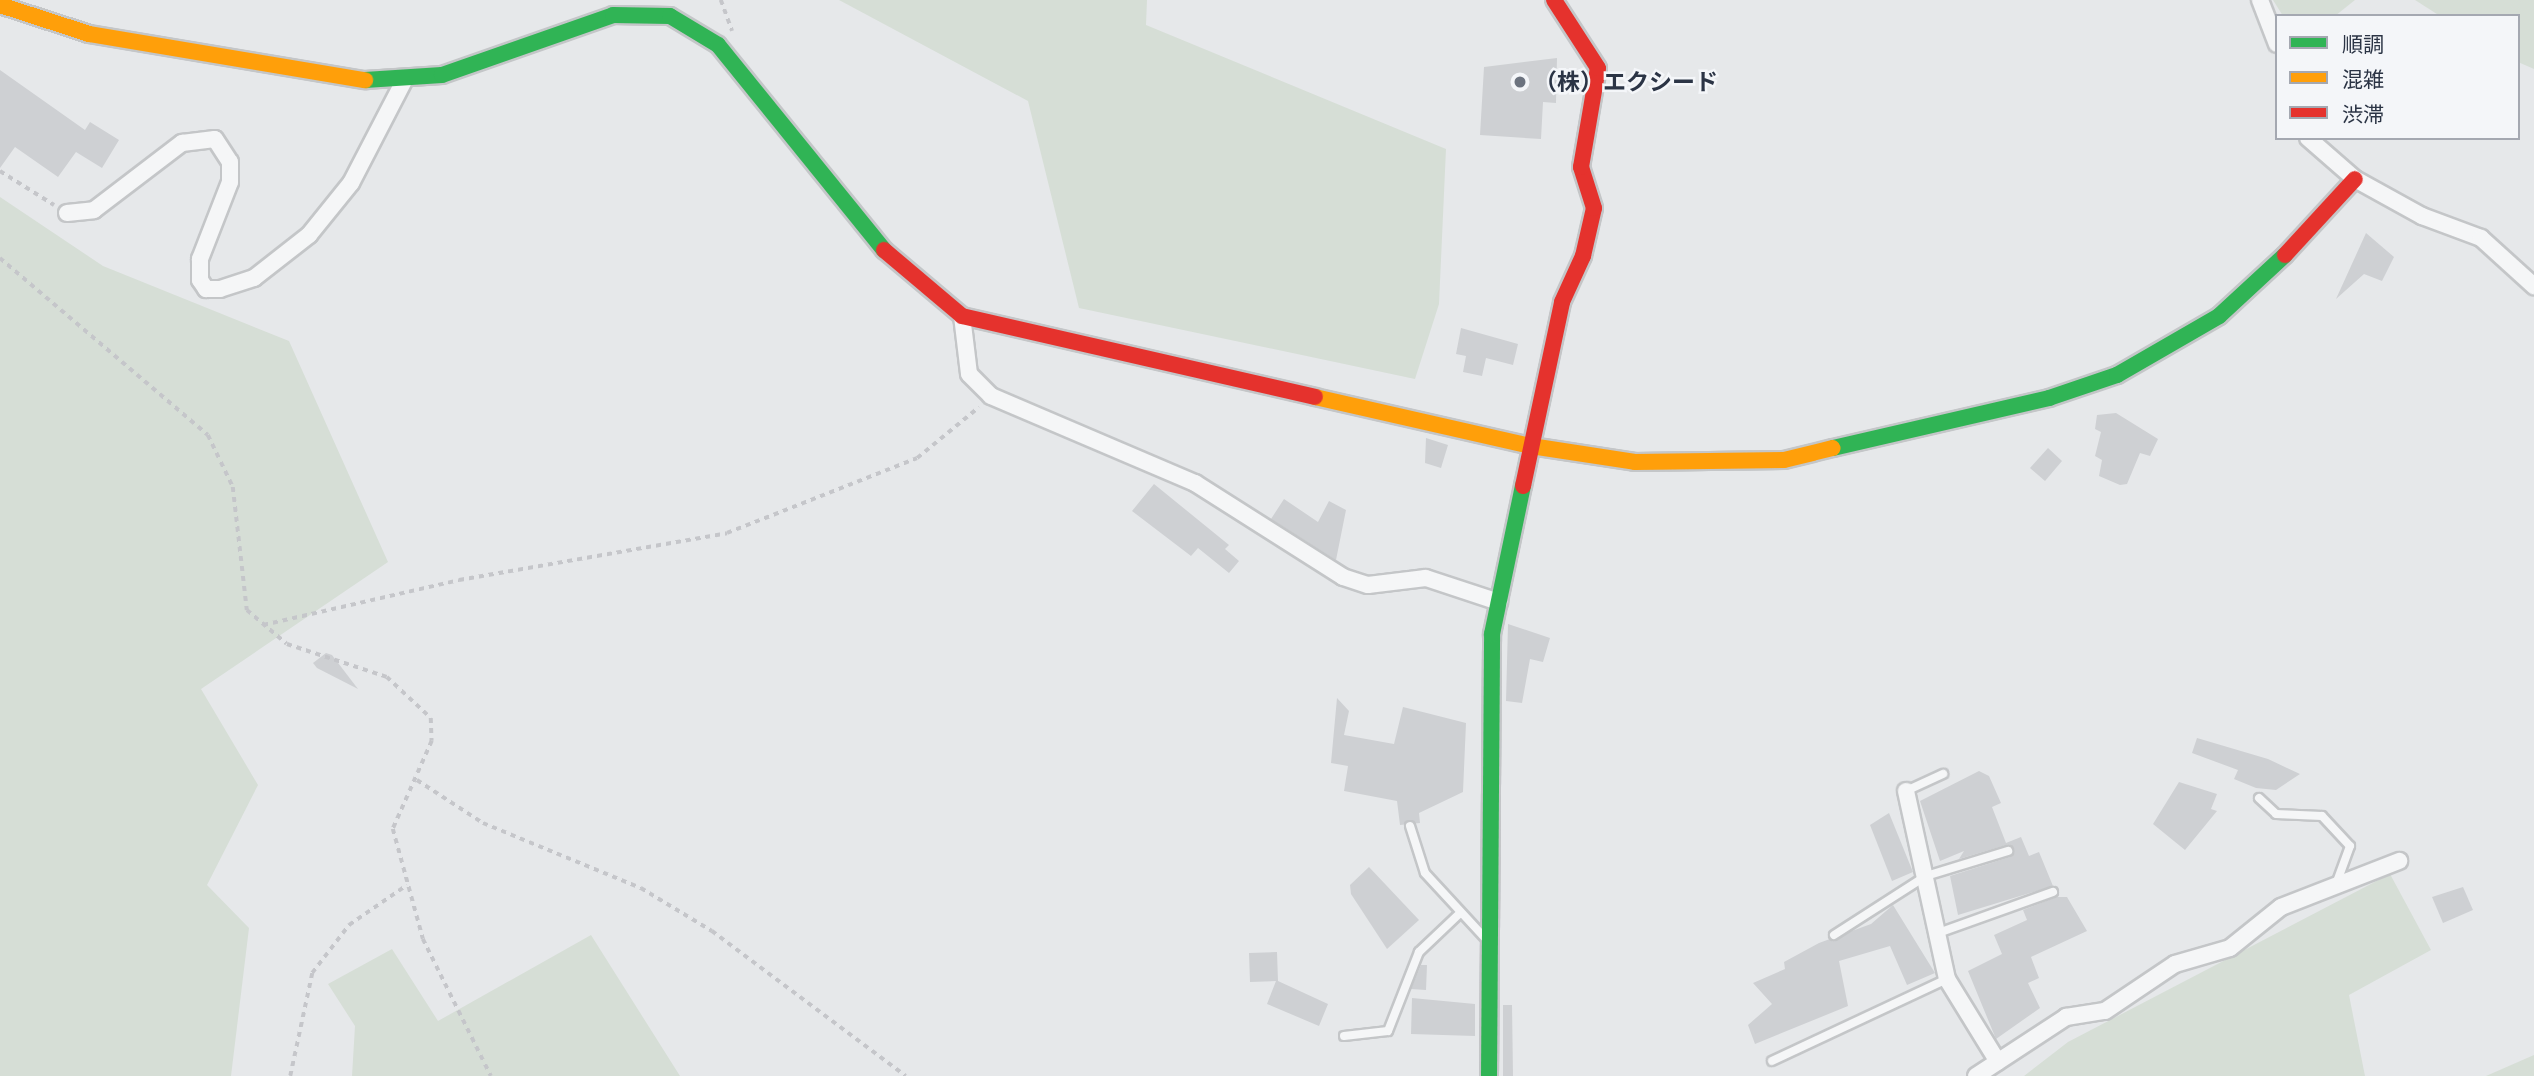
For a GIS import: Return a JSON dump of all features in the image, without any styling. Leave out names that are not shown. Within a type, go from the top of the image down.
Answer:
[{"type":"street","points":[[1489,1076],[1492,634],[1562,302],[1583,256],[1594,208],[1581,167],[1598,68],[1554,0]]},
{"type":"street","points":[[2260,0],[2275,39]]},
{"type":"street","points":[[0,5],[89,34],[326,75],[405,79],[442,75],[614,15],[641,12],[691,24],[744,73],[898,268],[961,316],[1531,446],[1635,462],[1784,460],[2049,398],[2117,375],[2219,316],[2266,275],[2354,179]]},
{"type":"street","points":[[67,213],[94,210],[182,143],[215,139],[226,151],[230,182],[200,259],[200,280],[206,289],[220,289],[254,278],[309,235],[351,183],[405,79]]},
{"type":"street","points":[[2310,140],[2354,179],[2422,216],[2481,238],[2534,286]]},
{"type":"street","points":[[961,316],[969,374],[991,396],[1195,483],[1343,577],[1368,585],[1426,578],[1499,602]]},
{"type":"street","points":[[1906,791],[1941,932],[1947,979],[1998,1062]]},
{"type":"street","points":[[1976,1076],[2066,1017],[2105,1011],[2175,964],[2230,948],[2281,907],[2337,882],[2399,861]]},
{"type":"lane","points":[[1906,791],[1943,774]]},
{"type":"lane","points":[[2259,797],[2276,814],[2322,816],[2350,846],[2337,882]]},
{"type":"lane","points":[[1410,826],[1425,873],[1459,914],[1491,944]]},
{"type":"lane","points":[[1834,934],[1926,876],[2008,851]]},
{"type":"lane","points":[[1941,932],[2053,892]]},
{"type":"lane","points":[[1344,1037],[1388,1031],[1419,952],[1459,914]]},
{"type":"lane","points":[[1772,1061],[1947,979]]},
{"type":"path","points":[[0,171],[67,213]]},
{"type":"path","points":[[0,258],[208,435],[233,487],[247,610],[287,644],[387,677],[411,695],[431,718],[432,741],[417,780],[400,802],[393,829],[423,939],[491,1076]]},
{"type":"path","points":[[263,625],[459,580],[727,533],[917,458],[991,396]]},
{"type":"path","points":[[417,780],[484,823],[641,887],[712,931],[906,1076]]},
{"type":"path","points":[[290,1076],[312,973],[349,925],[407,885]]},
{"type":"shaded area","points":[[839,0],[1147,0],[1146,25],[1446,149],[1439,304],[1415,379],[1079,308],[1028,101]]},
{"type":"shaded area","points":[[2273,0],[2355,0],[2338,14],[2282,14]]},
{"type":"shaded area","points":[[2415,0],[2534,0],[2534,69],[2520,63],[2520,14],[2437,14]]},
{"type":"shaded area","points":[[0,197],[103,266],[289,341],[388,562],[201,689],[258,785],[207,885],[249,928],[231,1076],[0,1076]]},
{"type":"shaded area","points":[[2390,874],[2431,950],[2349,995],[2365,1076],[2024,1076],[2068,1042]]},
{"type":"shaded area","points":[[591,935],[680,1076],[352,1076],[355,1026],[328,984],[392,949],[438,1021]]},
{"type":"shaded area","points":[[2534,1055],[2534,1076],[2486,1076]]},
{"type":"building","points":[[1557,58],[1556,103],[1543,102],[1541,139],[1480,135],[1484,67]]},
{"type":"building","points":[[0,70],[85,130],[90,122],[119,140],[102,168],[76,152],[58,177],[15,147],[0,168]]},
{"type":"building","points":[[2366,233],[2394,257],[2382,281],[2364,274],[2336,299]]},
{"type":"building","points":[[1461,328],[1518,344],[1513,365],[1486,358],[1482,376],[1463,372],[1466,356],[1456,354]]},
{"type":"building","points":[[2116,413],[2158,439],[2150,456],[2140,453],[2127,484],[2120,485],[2099,476],[2102,460],[2095,456],[2101,432],[2095,429],[2097,415]]},
{"type":"building","points":[[1426,438],[1448,445],[1441,468],[1425,463]]},
{"type":"building","points":[[2048,448],[2062,461],[2045,481],[2030,468]]},
{"type":"building","points":[[1154,484],[1229,545],[1225,549],[1239,561],[1229,573],[1198,548],[1191,556],[1132,511]]},
{"type":"building","points":[[1284,499],[1318,522],[1329,501],[1346,510],[1336,560],[1271,519]]},
{"type":"building","points":[[1508,624],[1550,638],[1543,662],[1530,659],[1522,703],[1506,701]]},
{"type":"building","points":[[326,653],[332,655],[358,689],[317,668],[313,663]]},
{"type":"building","points":[[1337,698],[1349,711],[1344,735],[1394,744],[1403,707],[1466,723],[1463,792],[1419,813],[1420,823],[1400,825],[1397,801],[1344,791],[1348,766],[1331,763]]},
{"type":"building","points":[[2197,738],[2268,759],[2300,774],[2276,790],[2256,788],[2234,779],[2238,770],[2192,753]]},
{"type":"building","points":[[1979,771],[1989,776],[2001,803],[1992,807],[2006,843],[2021,837],[2029,856],[2039,852],[2053,886],[1958,915],[1950,876],[2010,857],[2014,848],[2006,845],[1959,859],[1964,851],[1940,861],[1920,801]]},
{"type":"building","points":[[2179,782],[2217,794],[2211,809],[2217,811],[2185,850],[2153,824]]},
{"type":"building","points":[[1889,813],[1913,872],[1892,881],[1870,825]]},
{"type":"building","points":[[1369,867],[1419,920],[1387,949],[1351,894],[1350,885]]},
{"type":"building","points":[[2463,887],[2473,910],[2443,923],[2432,897]]},
{"type":"building","points":[[2057,897],[2067,897],[2087,931],[2031,957],[2039,978],[2028,983],[2040,1008],[1996,1039],[1968,971],[2002,954],[1994,935],[2027,920],[2023,910]]},
{"type":"building","points":[[1893,905],[1935,973],[1907,985],[1890,946],[1839,961],[1848,1006],[1755,1044],[1748,1025],[1772,1004],[1753,983],[1785,969],[1784,962],[1819,943],[1871,924]]},
{"type":"building","points":[[1277,952],[1278,981],[1328,1004],[1319,1026],[1267,1004],[1276,981],[1250,982],[1249,953]]},
{"type":"building","points":[[1421,965],[1427,965],[1426,990],[1411,989]]},
{"type":"building","points":[[1412,998],[1475,1004],[1475,1036],[1411,1034]]},
{"type":"building","points":[[1503,1005],[1512,1005],[1513,1076],[1503,1076]]},
{"type":"traffic: fast","points":[[365,80],[442,75],[613,15],[670,16],[718,45],[884,250]]},
{"type":"traffic: fast","points":[[1833,448],[2049,398],[2117,375],[2219,316],[2285,255]]},
{"type":"traffic: fast","points":[[1489,1076],[1492,634],[1523,486]]},
{"type":"traffic: slow","points":[[0,5],[89,34],[365,80]]},
{"type":"traffic: slow","points":[[1315,397],[1531,446],[1635,462],[1784,460],[1833,448]]},
{"type":"traffic: jam","points":[[1523,486],[1562,302],[1583,256],[1594,208],[1581,167],[1598,68],[1554,0]]},
{"type":"traffic: jam","points":[[2285,255],[2355,179]]},
{"type":"traffic: jam","points":[[884,250],[962,316],[1315,397]]},
{"type":"place","name":"（株）エクシード","points":[[1520,82]]}]
